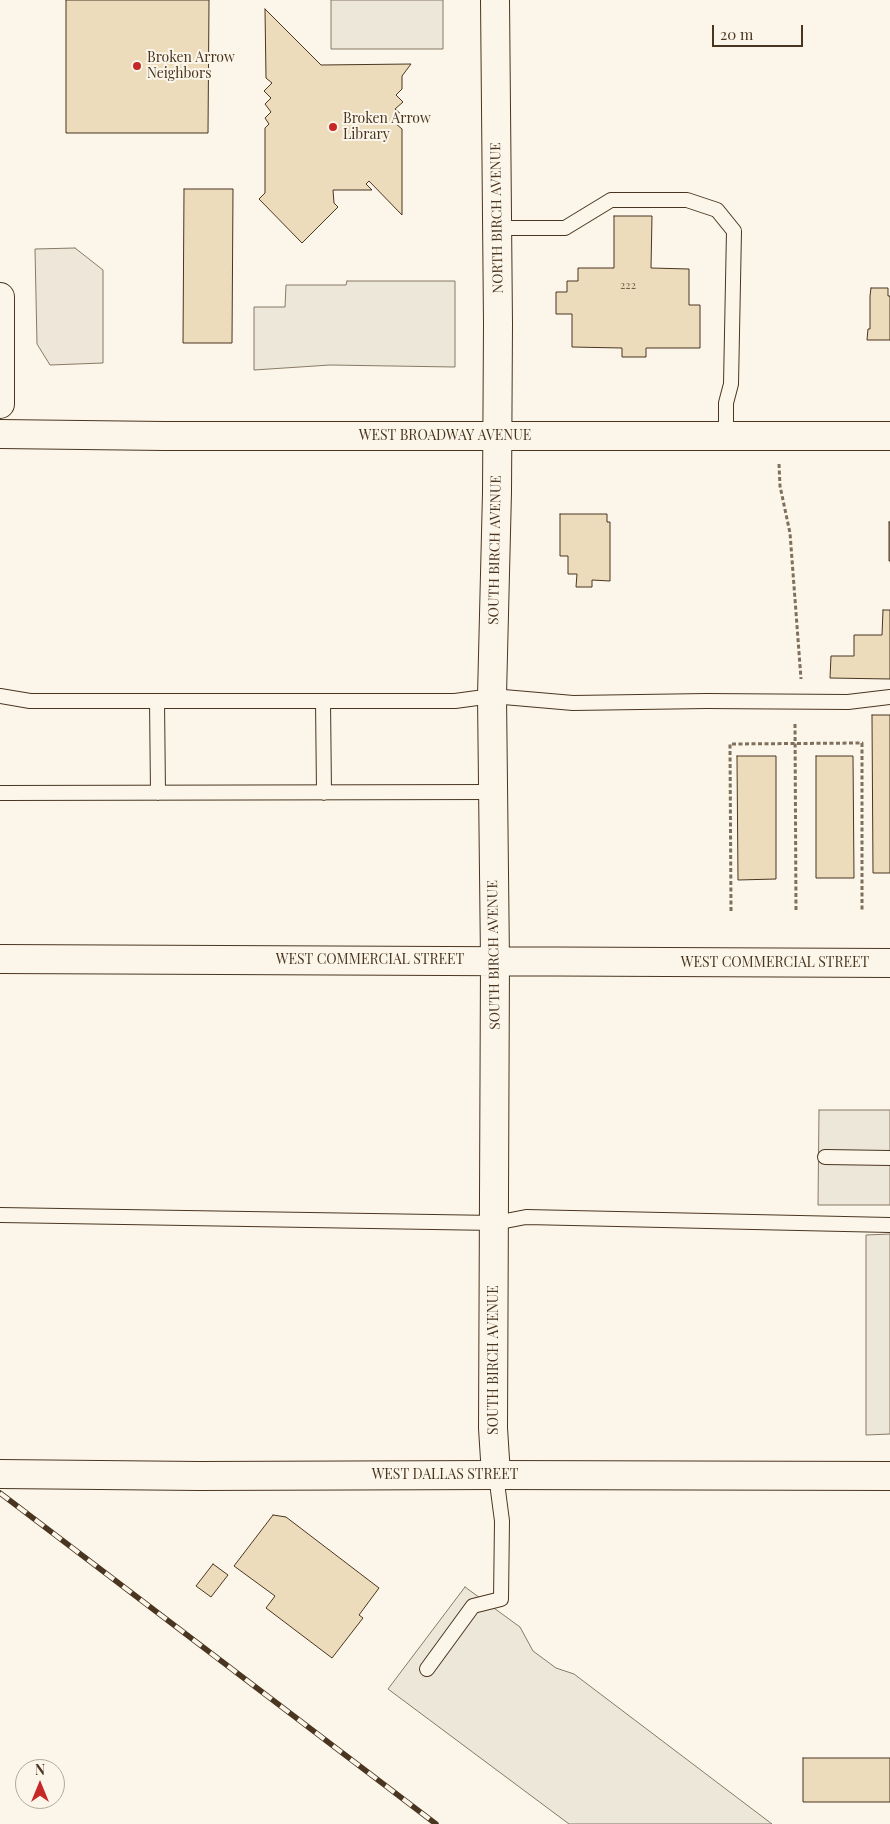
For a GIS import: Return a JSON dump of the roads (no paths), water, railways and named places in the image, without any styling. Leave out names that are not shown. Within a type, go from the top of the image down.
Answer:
[{"type":"street","name":"NORTH BIRCH AVENUE","points":[[495,0],[498,324],[496,436]]},
{"type":"street","points":[[0,296],[0,404]]},
{"type":"street","name":"WEST BROADWAY AVENUE","points":[[0,434],[164,436],[890,436]]},
{"type":"street","name":"SOUTH BIRCH AVENUE","points":[[496,436],[497,492],[492,696],[495,961],[493,1428],[496,1475]]},
{"type":"street","name":"WEST COMMERCIAL STREET","points":[[0,959],[890,964]]},
{"type":"street","name":"WEST DALLAS STREET","points":[[0,1474],[199,1476],[890,1476]]},
{"type":"lane","points":[[497,228],[564,228],[611,200],[687,200],[717,210],[734,231],[731,384],[726,403],[726,436]]},
{"type":"lane","points":[[0,696],[30,701],[455,701],[492,696],[573,703],[848,702],[890,697]]},
{"type":"lane","points":[[157,701],[158,793]]},
{"type":"lane","points":[[323,701],[324,793]]},
{"type":"lane","points":[[0,793],[492,792]]},
{"type":"lane","points":[[826,1157],[890,1158]]},
{"type":"lane","points":[[0,1216],[494,1223],[526,1217],[890,1225]]},
{"type":"lane","points":[[427,1669],[473,1606],[502,1599],[502,1520],[496,1475]]},
{"type":"railway","points":[[0,1493],[436,1824]]},
{"type":"place","name":"Broken Arrow Neighbors","points":[[137,66]]},
{"type":"place","name":"Broken Arrow Library","points":[[333,127]]}]
